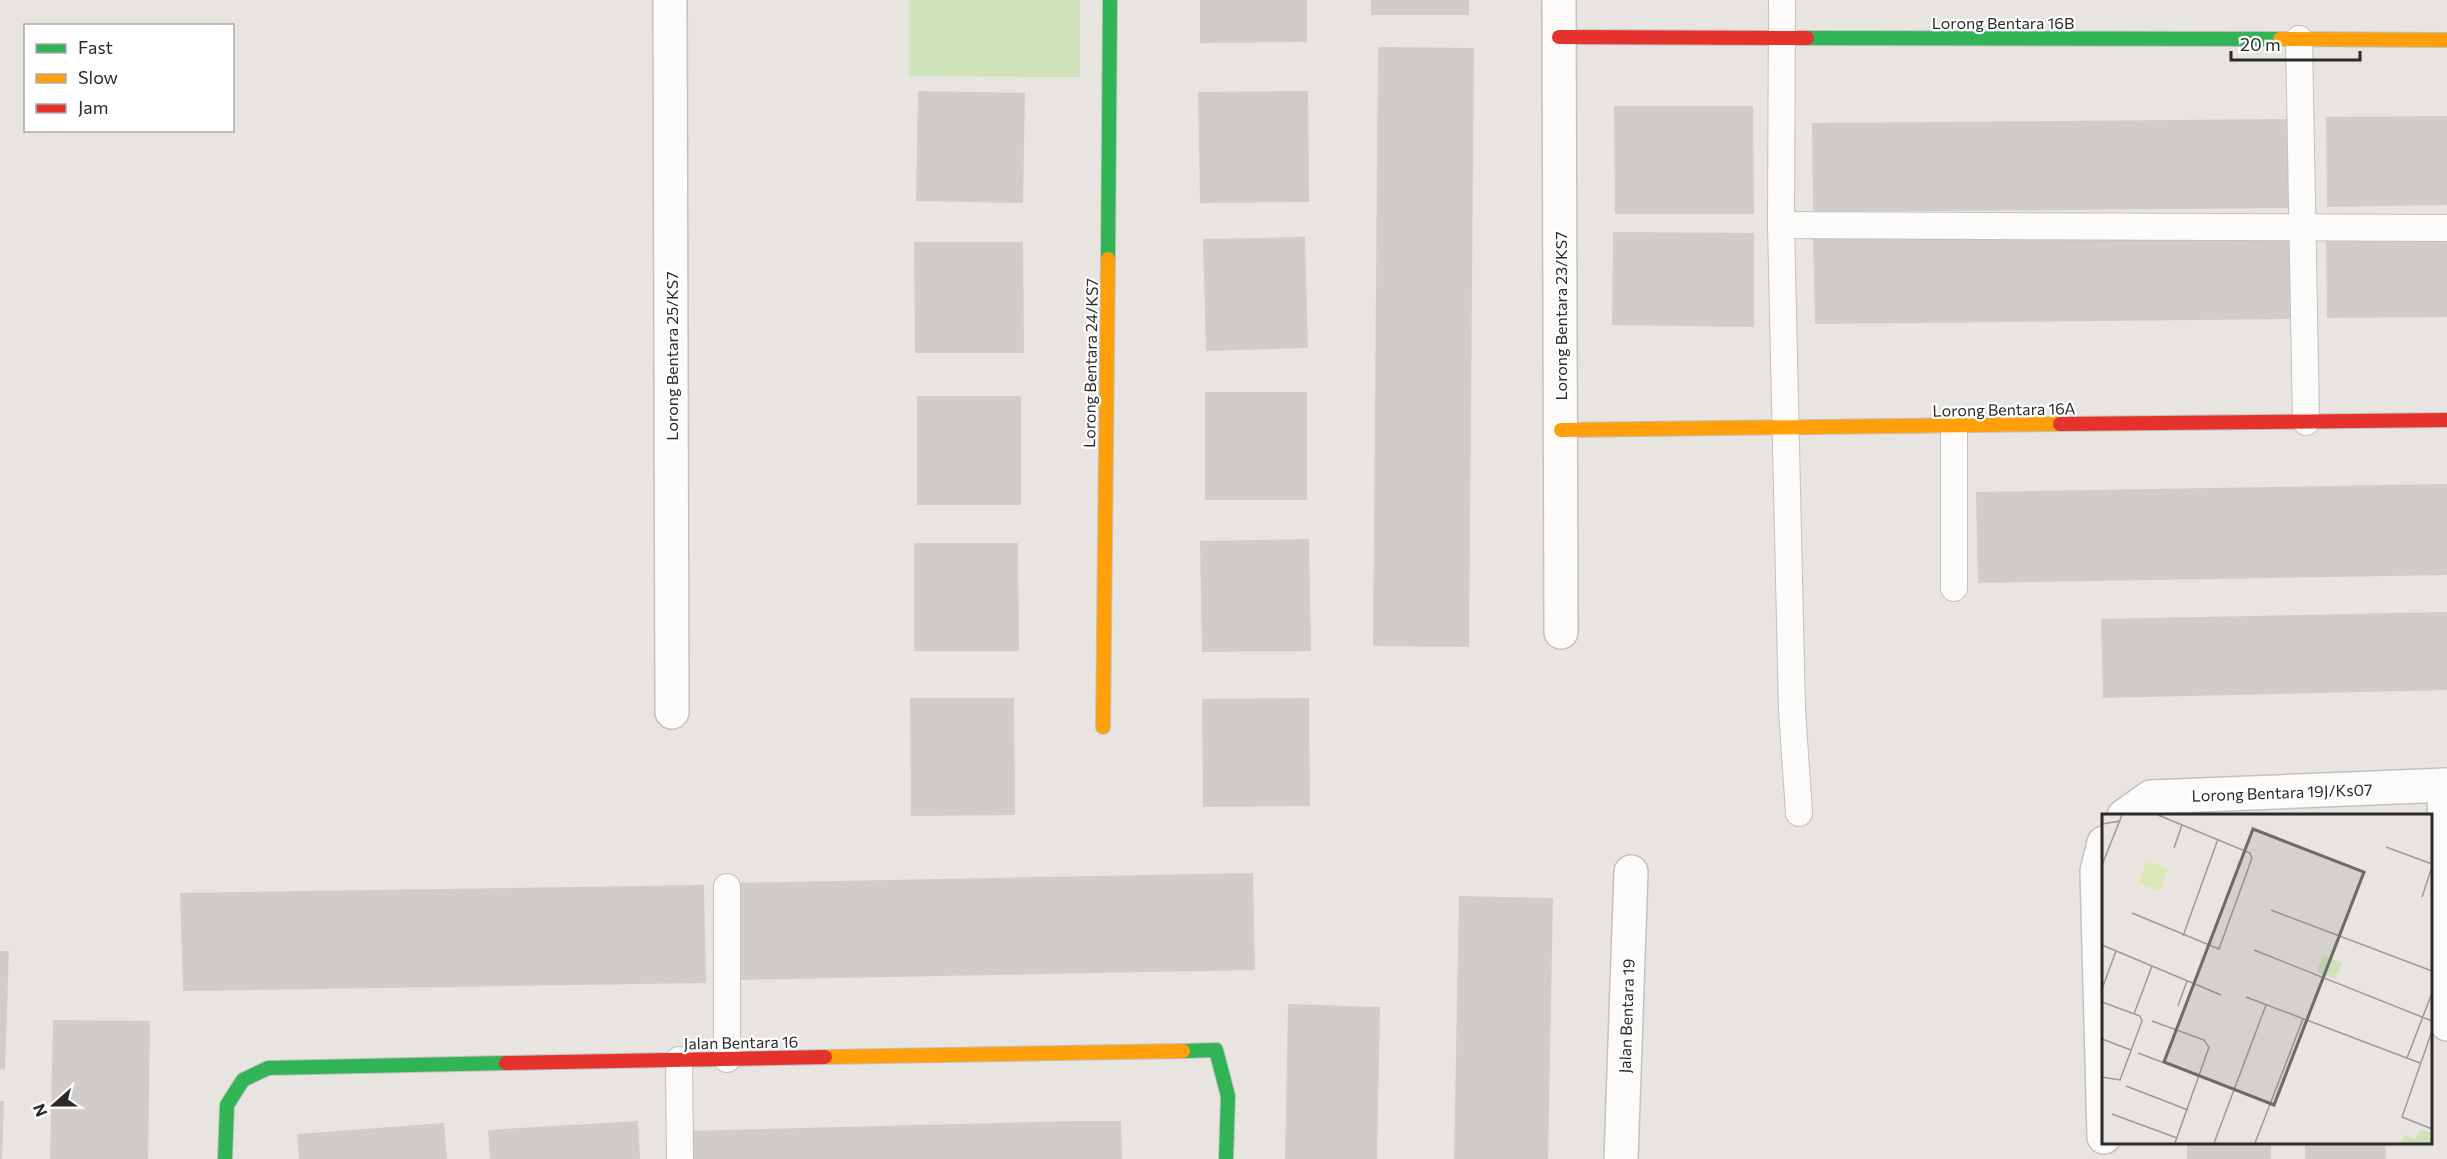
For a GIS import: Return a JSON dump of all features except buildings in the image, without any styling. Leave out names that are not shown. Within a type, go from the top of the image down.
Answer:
[{"type":"street","name":"Lorong Bentara 25/KS7","points":[[670,0],[672,712]]},
{"type":"street","name":"Lorong Bentara 24/KS7","points":[[1103,727],[1110,0]]},
{"type":"street","name":"Lorong Bentara 23/KS7","points":[[1559,0],[1561,632]]},
{"type":"street","name":"Lorong Bentara 16B","points":[[1559,37],[2447,40]]},
{"type":"street","name":"Lorong Bentara 16A","points":[[1561,430],[2447,420]]},
{"type":"street","name":"Lorong Bentara 19J/Ks07","points":[[2127,814],[2151,797],[2446,785]]},
{"type":"street","points":[[2446,785],[2447,1024]]},
{"type":"street","points":[[2102,848],[2097,870],[2102,1092]]},
{"type":"street","name":"Jalan Bentara 19","points":[[1621,1159],[1631,872]]},
{"type":"street","name":"Jalan Bentara 16","points":[[225,1159],[227,1105],[243,1080],[268,1068],[1216,1050],[1228,1096],[1226,1159]]},
{"type":"lane","points":[[1782,0],[1781,225],[1788,428],[1792,710],[1799,813]]},
{"type":"lane","points":[[2299,39],[2306,422]]},
{"type":"lane","points":[[1781,225],[2447,228]]},
{"type":"lane","points":[[1954,426],[1954,588]]},
{"type":"lane","points":[[727,887],[727,1059]]},
{"type":"lane","points":[[679,1060],[680,1159]]},
{"type":"green space","points":[[909,0],[1080,0],[1080,77],[909,76]]},
{"type":"traffic: fast","points":[[1108,259],[1110,0]]},
{"type":"traffic: fast","points":[[1807,38],[2280,39]]},
{"type":"traffic: fast","points":[[1183,1051],[1216,1050],[1228,1096],[1226,1159]]},
{"type":"traffic: fast","points":[[225,1159],[227,1105],[243,1080],[268,1068],[506,1063]]},
{"type":"traffic: slow","points":[[2280,39],[2447,40]]},
{"type":"traffic: slow","points":[[1103,727],[1108,259]]},
{"type":"traffic: slow","points":[[1561,430],[2060,424]]},
{"type":"traffic: slow","points":[[825,1057],[1183,1051]]},
{"type":"traffic: jam","points":[[1559,37],[1807,38]]},
{"type":"traffic: jam","points":[[2060,424],[2447,420]]},
{"type":"traffic: jam","points":[[506,1063],[825,1057]]}]
